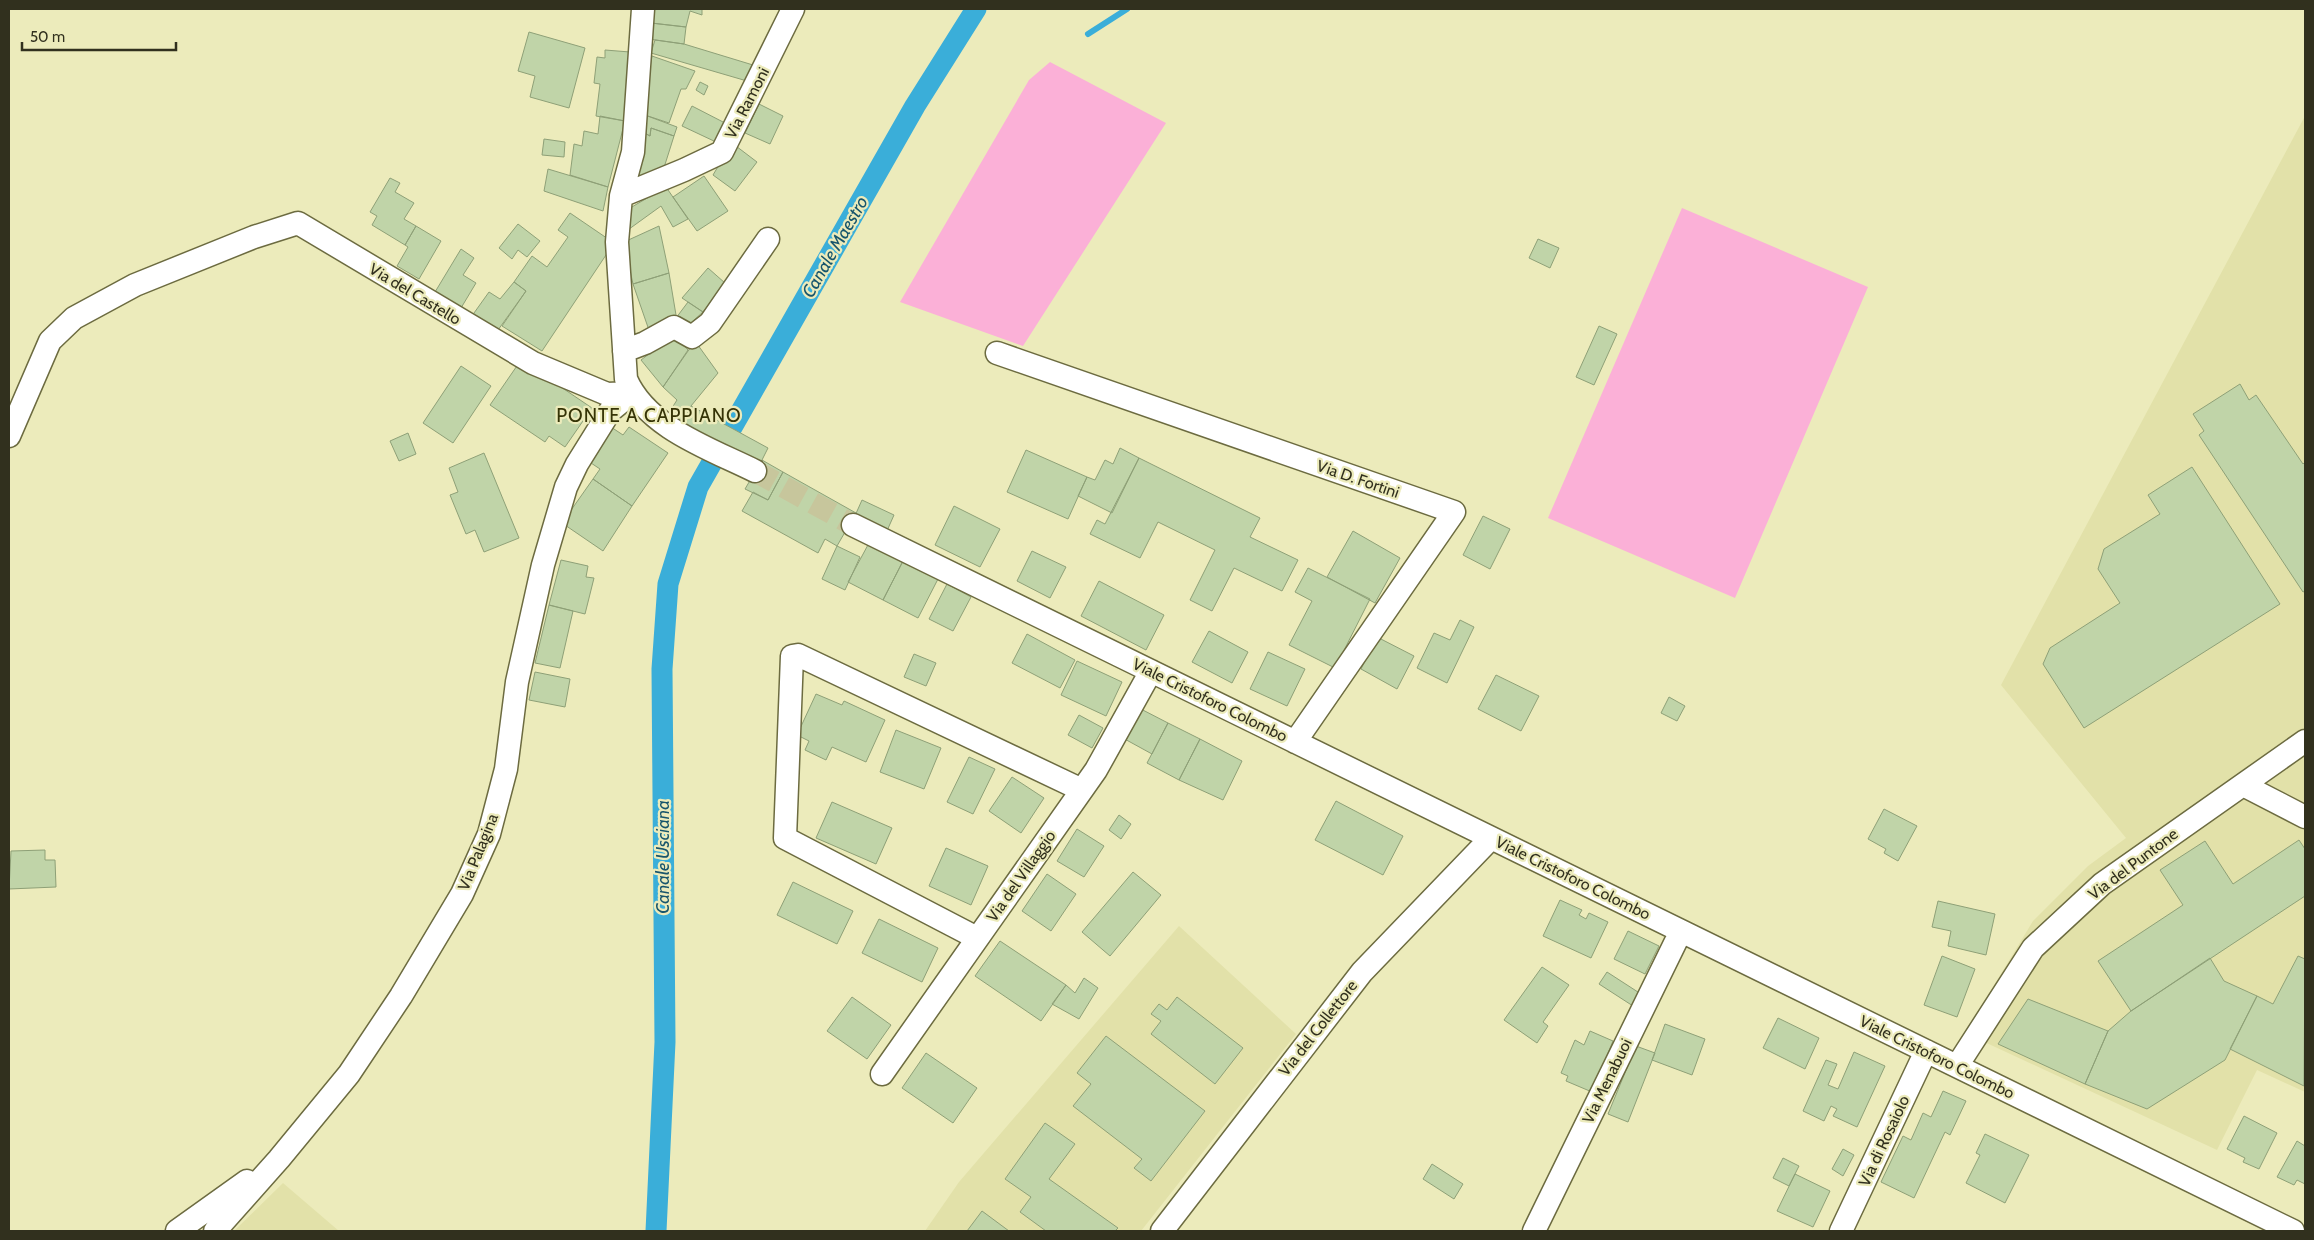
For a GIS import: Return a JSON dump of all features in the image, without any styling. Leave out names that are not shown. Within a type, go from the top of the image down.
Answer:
[{"type":"street","points":[[643,9],[633,152],[621,196],[617,242],[626,379],[632,393],[647,410],[677,432],[755,471]]},
{"type":"street","name":"Via Ramoni","points":[[621,196],[722,152],[793,9]]},
{"type":"street","name":"Via del Castello","points":[[9,436],[50,341],[74,318],[135,285],[254,238],[298,224],[533,363],[607,394],[632,393]]},
{"type":"street","points":[[624,351],[646,343],[674,327],[692,337],[710,323],[768,239]]},
{"type":"street","name":"Via D. Fortini","points":[[997,353],[1454,512],[1295,742]]},
{"type":"street","name":"Via Palagina","points":[[215,1231],[349,1074],[396,1003],[462,894],[485,842],[506,769],[517,682],[543,565],[566,487],[577,464],[610,411],[632,393]]},
{"type":"street","name":"Viale Cristoforo Colombo","points":[[853,526],[2293,1231]]},
{"type":"street","points":[[978,938],[785,838],[792,656],[798,655],[1082,790]]},
{"type":"street","name":"Via del Villaggio","points":[[882,1074],[1096,770],[1151,671]]},
{"type":"street","name":"Via del Puntone","points":[[1957,1066],[2033,948],[2102,884],[2305,741]]},
{"type":"street","points":[[2243,785],[2305,817]]},
{"type":"street","name":"Via del Collettore","points":[[1162,1231],[1362,972],[1491,838]]},
{"type":"street","name":"Via Menabuoi","points":[[1534,1231],[1681,931]]},
{"type":"street","name":"Via di Rosaiolo","points":[[1841,1231],[1926,1051]]},
{"type":"street","points":[[177,1231],[278,1159]]},
{"type":"shaded area","points":[[1050,62],[1166,123],[1023,346],[900,302],[1029,80]]},
{"type":"shaded area","points":[[2305,116],[2305,1092],[2257,1070],[2217,1150],[1965,1033],[2033,921],[2088,866],[2126,838],[2001,685]]},
{"type":"shaded area","points":[[1682,208],[1868,287],[1735,598],[1548,518]]},
{"type":"shaded area","points":[[1179,926],[1296,1034],[1141,1231],[925,1231],[959,1182]]},
{"type":"shaded area","points":[[283,1183],[339,1231],[234,1231]]},
{"type":"building","points":[[652,9],[702,9],[702,15],[690,11],[686,27],[651,23]]},
{"type":"building","points":[[651,23],[686,27],[684,44],[649,39]]},
{"type":"building","points":[[529,32],[585,48],[569,108],[530,97],[535,76],[518,71]]},
{"type":"building","points":[[655,40],[684,44],[753,65],[747,81],[651,53]]},
{"type":"building","points":[[605,50],[630,52],[625,121],[596,116],[600,84],[594,83],[597,57],[605,58]]},
{"type":"building","points":[[652,56],[695,71],[686,89],[681,89],[669,123],[642,114]]},
{"type":"building","points":[[700,82],[708,86],[704,95],[696,90]]},
{"type":"building","points":[[759,104],[783,116],[770,144],[745,133]]},
{"type":"building","points":[[692,106],[725,123],[716,142],[682,126]]},
{"type":"building","points":[[642,114],[677,127],[674,136],[651,128],[650,136],[639,130]]},
{"type":"building","points":[[600,116],[625,121],[608,187],[570,175],[574,144],[582,146],[584,131],[598,134]]},
{"type":"building","points":[[651,128],[674,136],[662,174],[630,178],[639,130],[650,136]]},
{"type":"building","points":[[544,139],[565,142],[564,157],[542,155]]},
{"type":"building","points":[[732,143],[757,162],[735,191],[713,175]]},
{"type":"building","points":[[548,169],[608,187],[603,211],[544,191]]},
{"type":"building","points":[[704,176],[728,211],[697,231],[673,197]]},
{"type":"building","points":[[390,178],[400,183],[395,192],[414,203],[404,219],[416,226],[405,245],[372,225],[377,216],[370,212]]},
{"type":"building","points":[[666,187],[688,219],[673,227],[661,206],[625,232],[625,211]]},
{"type":"building","points":[[570,213],[614,243],[542,351],[502,326],[526,291],[514,282],[532,256],[547,267],[568,237],[558,230]]},
{"type":"building","points":[[518,224],[540,241],[527,257],[518,250],[512,259],[499,248]]},
{"type":"building","points":[[416,226],[441,241],[419,279],[397,266],[408,247],[405,245]]},
{"type":"building","points":[[659,226],[669,273],[633,284],[624,242]]},
{"type":"building","points":[[1538,239],[1559,248],[1550,268],[1529,258]]},
{"type":"building","points":[[461,249],[474,258],[463,275],[476,283],[458,313],[432,297]]},
{"type":"building","points":[[708,268],[725,283],[703,312],[682,298]]},
{"type":"building","points":[[669,273],[676,315],[667,328],[651,336],[633,284]]},
{"type":"building","points":[[514,282],[526,291],[493,337],[469,320],[489,292],[500,299]]},
{"type":"building","points":[[688,302],[703,312],[686,327],[676,318]]},
{"type":"building","points":[[1599,326],[1617,334],[1594,385],[1576,377]]},
{"type":"building","points":[[675,334],[688,350],[663,387],[641,360]]},
{"type":"building","points":[[695,341],[718,373],[691,406],[682,424],[670,411],[677,400],[663,387]]},
{"type":"building","points":[[521,360],[592,408],[565,447],[549,436],[545,442],[490,405]]},
{"type":"building","points":[[461,366],[491,386],[453,443],[423,423]]},
{"type":"building","points":[[2240,384],[2249,400],[2256,395],[2303,464],[2305,462],[2305,591],[2303,592],[2199,435],[2204,431],[2193,414]]},
{"type":"building","points":[[691,406],[768,448],[759,466],[682,424]]},
{"type":"building","points":[[611,427],[623,435],[629,427],[668,453],[632,506],[593,479],[600,469],[588,461]]},
{"type":"building","points":[[408,433],[416,454],[399,461],[390,441]]},
{"type":"building","points":[[1120,448],[1139,458],[1112,513],[1078,496],[1087,477],[1095,480],[1105,460],[1113,464]]},
{"type":"building","points":[[1026,450],[1087,477],[1068,519],[1007,492]]},
{"type":"building","points":[[484,453],[519,538],[484,552],[475,530],[466,534],[450,495],[458,492],[449,468]]},
{"type":"building","points":[[1139,458],[1260,518],[1250,537],[1298,560],[1282,591],[1234,568],[1212,611],[1190,600],[1215,550],[1158,522],[1140,558],[1090,534],[1097,520],[1105,524]]},
{"type":"building","points":[[762,460],[783,472],[768,500],[745,489]]},
{"type":"building","points":[[2192,467],[2280,604],[2084,728],[2043,664],[2050,648],[2120,603],[2098,569],[2104,549],[2160,514],[2148,495]]},
{"type":"building","points":[[783,472],[856,513],[837,546],[825,539],[818,553],[742,511],[753,492],[768,500]]},
{"type":"building","points":[[593,479],[632,506],[603,551],[562,523]]},
{"type":"building","points":[[862,500],[894,515],[886,533],[854,518]]},
{"type":"building","points":[[954,506],[1000,529],[980,567],[935,545]]},
{"type":"building","points":[[1483,516],[1510,529],[1490,569],[1463,555]]},
{"type":"building","points":[[1353,531],[1400,558],[1375,603],[1327,577]]},
{"type":"building","points":[[869,543],[903,561],[883,600],[848,582]]},
{"type":"building","points":[[837,546],[860,557],[845,590],[822,579]]},
{"type":"building","points":[[1032,551],[1066,567],[1050,598],[1017,581]]},
{"type":"building","points":[[561,560],[588,566],[586,577],[594,578],[585,614],[549,605]]},
{"type":"building","points":[[903,561],[938,579],[918,618],[883,600]]},
{"type":"building","points":[[1308,568],[1370,599],[1335,668],[1289,645],[1312,601],[1295,592]]},
{"type":"building","points":[[1099,581],[1164,615],[1146,650],[1081,616]]},
{"type":"building","points":[[947,584],[971,597],[953,631],[929,619]]},
{"type":"building","points":[[549,605],[573,611],[560,668],[535,663]]},
{"type":"building","points":[[1460,620],[1474,627],[1447,683],[1417,668],[1434,633],[1450,640]]},
{"type":"building","points":[[1209,631],[1248,652],[1232,683],[1192,662]]},
{"type":"building","points":[[1027,634],[1075,660],[1060,688],[1012,663]]},
{"type":"building","points":[[1377,637],[1414,656],[1397,689],[1361,669]]},
{"type":"building","points":[[1268,652],[1305,669],[1287,706],[1250,689]]},
{"type":"building","points":[[914,654],[936,663],[926,686],[904,677]]},
{"type":"building","points":[[1077,661],[1122,682],[1106,716],[1061,695]]},
{"type":"building","points":[[535,672],[570,679],[565,707],[529,700]]},
{"type":"building","points":[[1496,675],[1539,696],[1521,731],[1478,709]]},
{"type":"building","points":[[816,694],[842,705],[844,701],[885,720],[866,762],[832,747],[826,760],[805,750],[809,741],[797,735]]},
{"type":"building","points":[[1669,697],[1685,706],[1677,721],[1661,713]]},
{"type":"building","points":[[1137,707],[1168,723],[1152,754],[1121,737]]},
{"type":"building","points":[[1079,715],[1103,728],[1092,748],[1068,735]]},
{"type":"building","points":[[1168,723],[1200,739],[1179,780],[1147,763]]},
{"type":"building","points":[[896,730],[941,748],[924,789],[880,772]]},
{"type":"building","points":[[1200,739],[1242,761],[1223,800],[1179,780]]},
{"type":"building","points":[[969,757],[995,769],[973,814],[947,802]]},
{"type":"building","points":[[1012,777],[1044,798],[1021,833],[989,811]]},
{"type":"building","points":[[1336,801],[1403,836],[1383,875],[1315,840]]},
{"type":"building","points":[[832,802],[892,828],[876,864],[816,838]]},
{"type":"building","points":[[1884,809],[1917,826],[1898,861],[1884,853],[1886,849],[1868,839]]},
{"type":"building","points":[[1119,815],[1131,824],[1121,839],[1109,830]]},
{"type":"building","points":[[1077,829],[1104,846],[1084,877],[1057,861]]},
{"type":"building","points":[[2299,840],[2305,849],[2305,896],[2131,1011],[2098,961],[2183,905],[2160,870],[2205,841],[2233,884]]},
{"type":"building","points":[[946,848],[988,866],[971,905],[929,886]]},
{"type":"building","points":[[45,850],[45,860],[55,860],[56,887],[9,889],[11,851]]},
{"type":"building","points":[[1133,872],[1161,895],[1110,956],[1082,932]]},
{"type":"building","points":[[1047,874],[1076,894],[1051,931],[1022,911]]},
{"type":"building","points":[[793,882],[853,911],[837,944],[777,915]]},
{"type":"building","points":[[1560,900],[1582,910],[1579,915],[1586,919],[1589,913],[1608,922],[1591,958],[1543,936]]},
{"type":"building","points":[[1938,901],[1995,914],[1986,955],[1948,946],[1951,931],[1932,927]]},
{"type":"building","points":[[879,919],[938,948],[922,982],[862,953]]},
{"type":"building","points":[[1628,931],[1659,946],[1645,974],[1614,959]]},
{"type":"building","points":[[1000,941],[1066,985],[1041,1021],[975,976]]},
{"type":"building","points":[[1942,956],[1975,969],[1957,1017],[1924,1005]]},
{"type":"building","points":[[2298,956],[2305,959],[2304,1086],[2230,1049],[2257,996],[2273,1004]]},
{"type":"building","points":[[2210,958],[2224,981],[2257,996],[2225,1060],[2147,1109],[2085,1084],[2108,1031],[2131,1011]]},
{"type":"building","points":[[1542,967],[1569,985],[1543,1022],[1548,1026],[1537,1043],[1504,1020]]},
{"type":"building","points":[[1607,972],[1641,994],[1633,1006],[1599,984]]},
{"type":"building","points":[[1084,978],[1098,988],[1079,1019],[1052,1004],[1066,985],[1075,993]]},
{"type":"building","points":[[852,997],[891,1025],[867,1059],[827,1031]]},
{"type":"building","points":[[1177,997],[1243,1048],[1215,1084],[1151,1034],[1161,1021],[1151,1014],[1159,1004],[1167,1010]]},
{"type":"building","points":[[2028,999],[2108,1031],[2085,1084],[1998,1044]]},
{"type":"building","points":[[1778,1018],[1819,1038],[1805,1069],[1763,1048]]},
{"type":"building","points":[[1665,1024],[1705,1039],[1692,1075],[1652,1060]]},
{"type":"building","points":[[1590,1031],[1613,1041],[1592,1092],[1566,1081],[1568,1076],[1561,1073],[1575,1040],[1584,1045]]},
{"type":"building","points":[[1106,1036],[1205,1111],[1151,1181],[1134,1168],[1142,1159],[1073,1106],[1091,1084],[1077,1073]]},
{"type":"building","points":[[1636,1046],[1655,1053],[1628,1122],[1608,1114]]},
{"type":"building","points":[[1854,1052],[1885,1066],[1857,1127],[1833,1116],[1837,1109],[1831,1106],[1824,1121],[1803,1111],[1826,1060],[1837,1064],[1828,1085],[1838,1089]]},
{"type":"building","points":[[926,1053],[977,1088],[953,1123],[902,1088]]},
{"type":"building","points":[[1943,1091],[1966,1101],[1950,1135],[1945,1132],[1914,1198],[1881,1182],[1903,1136],[1911,1140],[1923,1113],[1931,1117]]},
{"type":"building","points":[[2244,1116],[2277,1133],[2259,1169],[2243,1162],[2245,1158],[2227,1149]]},
{"type":"building","points":[[1045,1123],[1075,1144],[1049,1179],[1118,1228],[1115,1231],[1046,1231],[1020,1212],[1031,1197],[1005,1179]]},
{"type":"building","points":[[1985,1134],[2029,1155],[2005,1203],[1966,1183],[1980,1155],[1976,1153]]},
{"type":"building","points":[[2297,1141],[2305,1146],[2305,1184],[2297,1180],[2294,1185],[2277,1177]]},
{"type":"building","points":[[1843,1149],[1854,1155],[1843,1176],[1832,1169]]},
{"type":"building","points":[[1783,1158],[1799,1166],[1789,1186],[1773,1178]]},
{"type":"building","points":[[1432,1164],[1463,1184],[1454,1199],[1423,1179]]},
{"type":"building","points":[[1795,1174],[1830,1191],[1813,1227],[1777,1211]]},
{"type":"building","points":[[982,1211],[1009,1231],[967,1231]]},
{"type":"waterway","name":"Canale Usciana","points":[[656,1231],[665,1042],[662,669],[668,584],[698,487],[915,106],[976,9]]},
{"type":"waterway","points":[[1088,34],[1127,9]]},
{"type":"tunnel","points":[[755,471],[853,525]]},
{"type":"district","name":"PONTE A CAPPIANO","points":[[649,415]]},
{"type":"water label","name":"Canale Maestro","points":[[835,247]]}]
